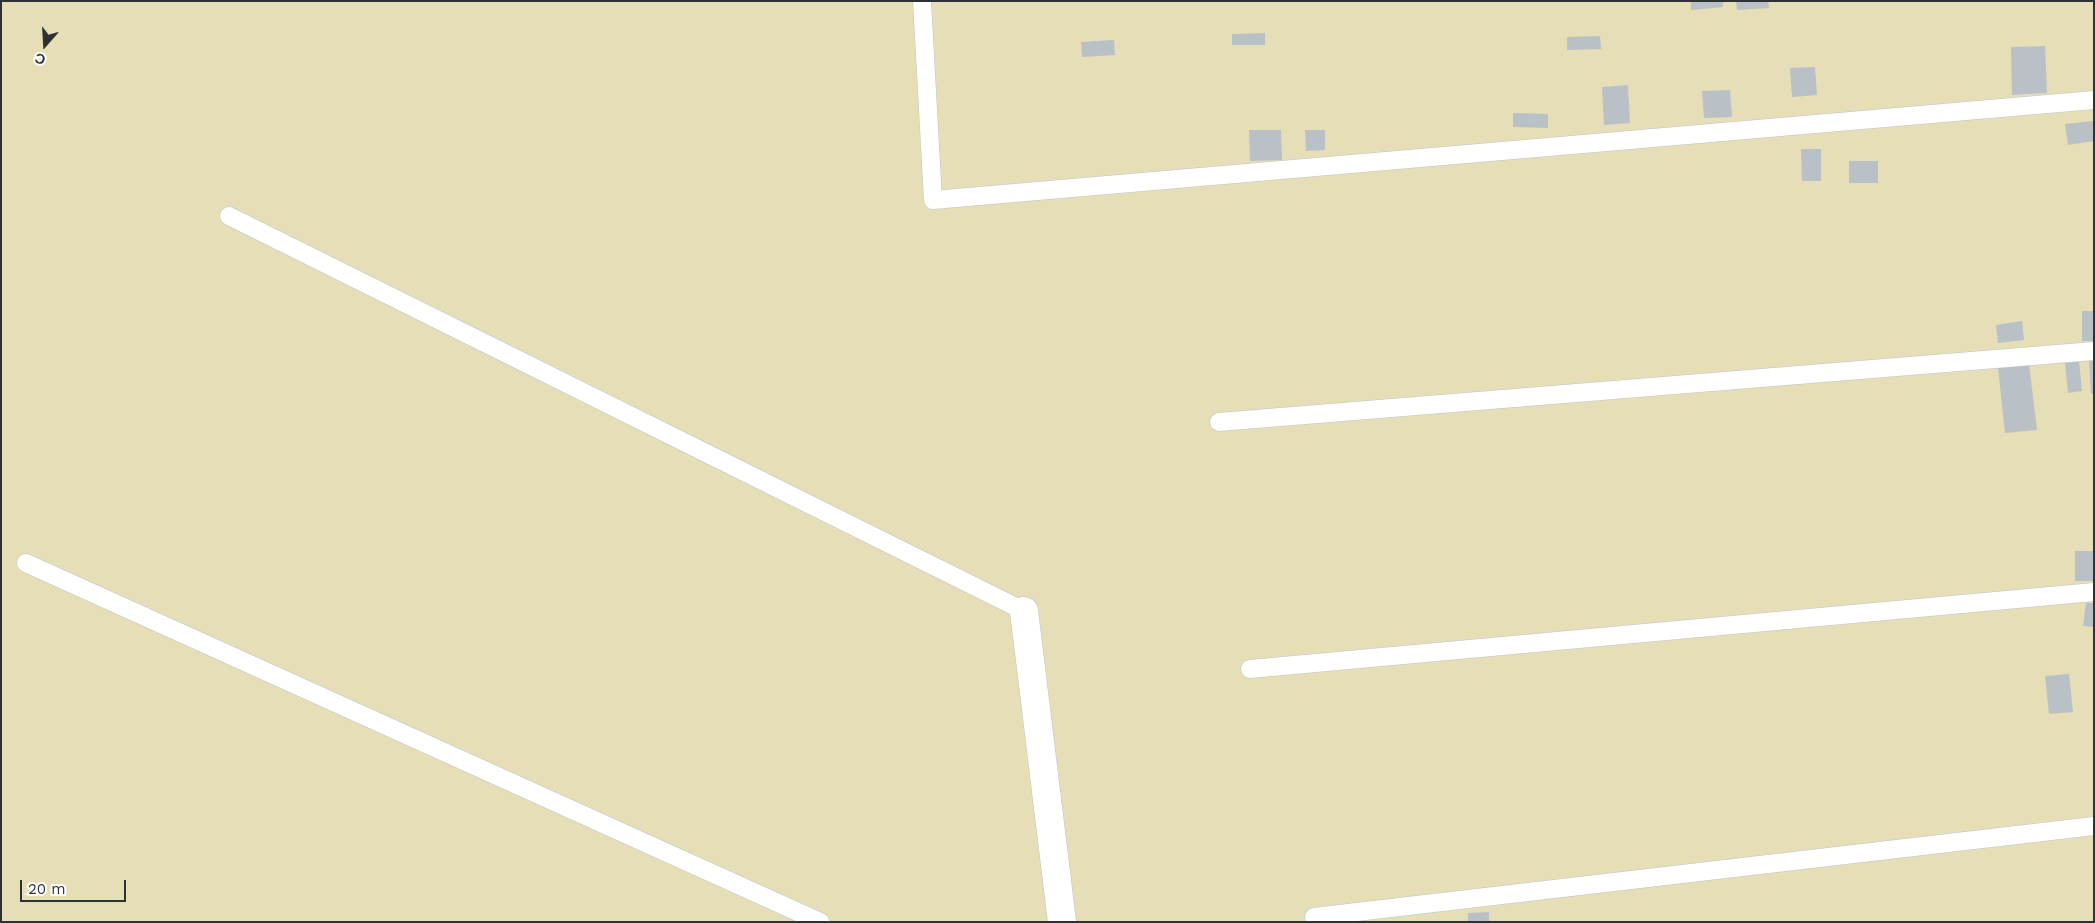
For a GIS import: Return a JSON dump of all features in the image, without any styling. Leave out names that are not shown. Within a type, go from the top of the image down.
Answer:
[{"type":"street","points":[[1024,611],[1062,922]]},
{"type":"lane","points":[[922,1],[933,200],[2094,100]]},
{"type":"lane","points":[[229,216],[1024,611]]},
{"type":"lane","points":[[1218,422],[2094,351]]},
{"type":"lane","points":[[26,563],[820,922]]},
{"type":"lane","points":[[1250,669],[2094,592]]},
{"type":"lane","points":[[1314,917],[2094,826]]},
{"type":"shaded area","points":[[1,1],[2094,1],[2094,922],[1,922]]},
{"type":"building","points":[[1691,1],[1723,1],[1723,7],[1691,10]]},
{"type":"building","points":[[1736,1],[1768,1],[1769,8],[1737,10]]},
{"type":"building","points":[[1265,33],[1265,45],[1232,45],[1232,34]]},
{"type":"building","points":[[1600,36],[1601,49],[1567,50],[1567,37]]},
{"type":"building","points":[[1114,40],[1115,55],[1082,57],[1081,42]]},
{"type":"building","points":[[2045,46],[2047,93],[2012,95],[2011,47]]},
{"type":"building","points":[[1815,67],[1817,95],[1792,97],[1790,68]]},
{"type":"building","points":[[1628,85],[1630,123],[1604,125],[1602,87]]},
{"type":"building","points":[[1730,90],[1732,117],[1704,118],[1702,91]]},
{"type":"building","points":[[1513,113],[1548,114],[1548,128],[1513,127]]},
{"type":"building","points":[[2093,121],[2094,141],[2068,145],[2065,124]]},
{"type":"building","points":[[1249,130],[1281,130],[1282,160],[1250,161]]},
{"type":"building","points":[[1305,130],[1325,130],[1325,150],[1306,151]]},
{"type":"building","points":[[1801,149],[1821,149],[1821,181],[1802,181]]},
{"type":"building","points":[[1849,161],[1878,161],[1878,183],[1849,183]]},
{"type":"building","points":[[2082,311],[2094,311],[2094,341],[2082,341]]},
{"type":"building","points":[[2022,321],[2024,340],[1998,343],[1996,325]]},
{"type":"building","points":[[2079,361],[2082,391],[2068,393],[2065,363]]},
{"type":"building","points":[[2089,361],[2094,361],[2094,394],[2091,394]]},
{"type":"building","points":[[2029,364],[2037,430],[2005,433],[1998,368]]},
{"type":"building","points":[[2075,551],[2094,551],[2094,581],[2075,581]]},
{"type":"building","points":[[2086,603],[2094,603],[2094,627],[2083,626]]},
{"type":"building","points":[[2069,674],[2073,712],[2049,714],[2045,676]]},
{"type":"building","points":[[1489,912],[1489,922],[1468,922],[1468,913]]}]
